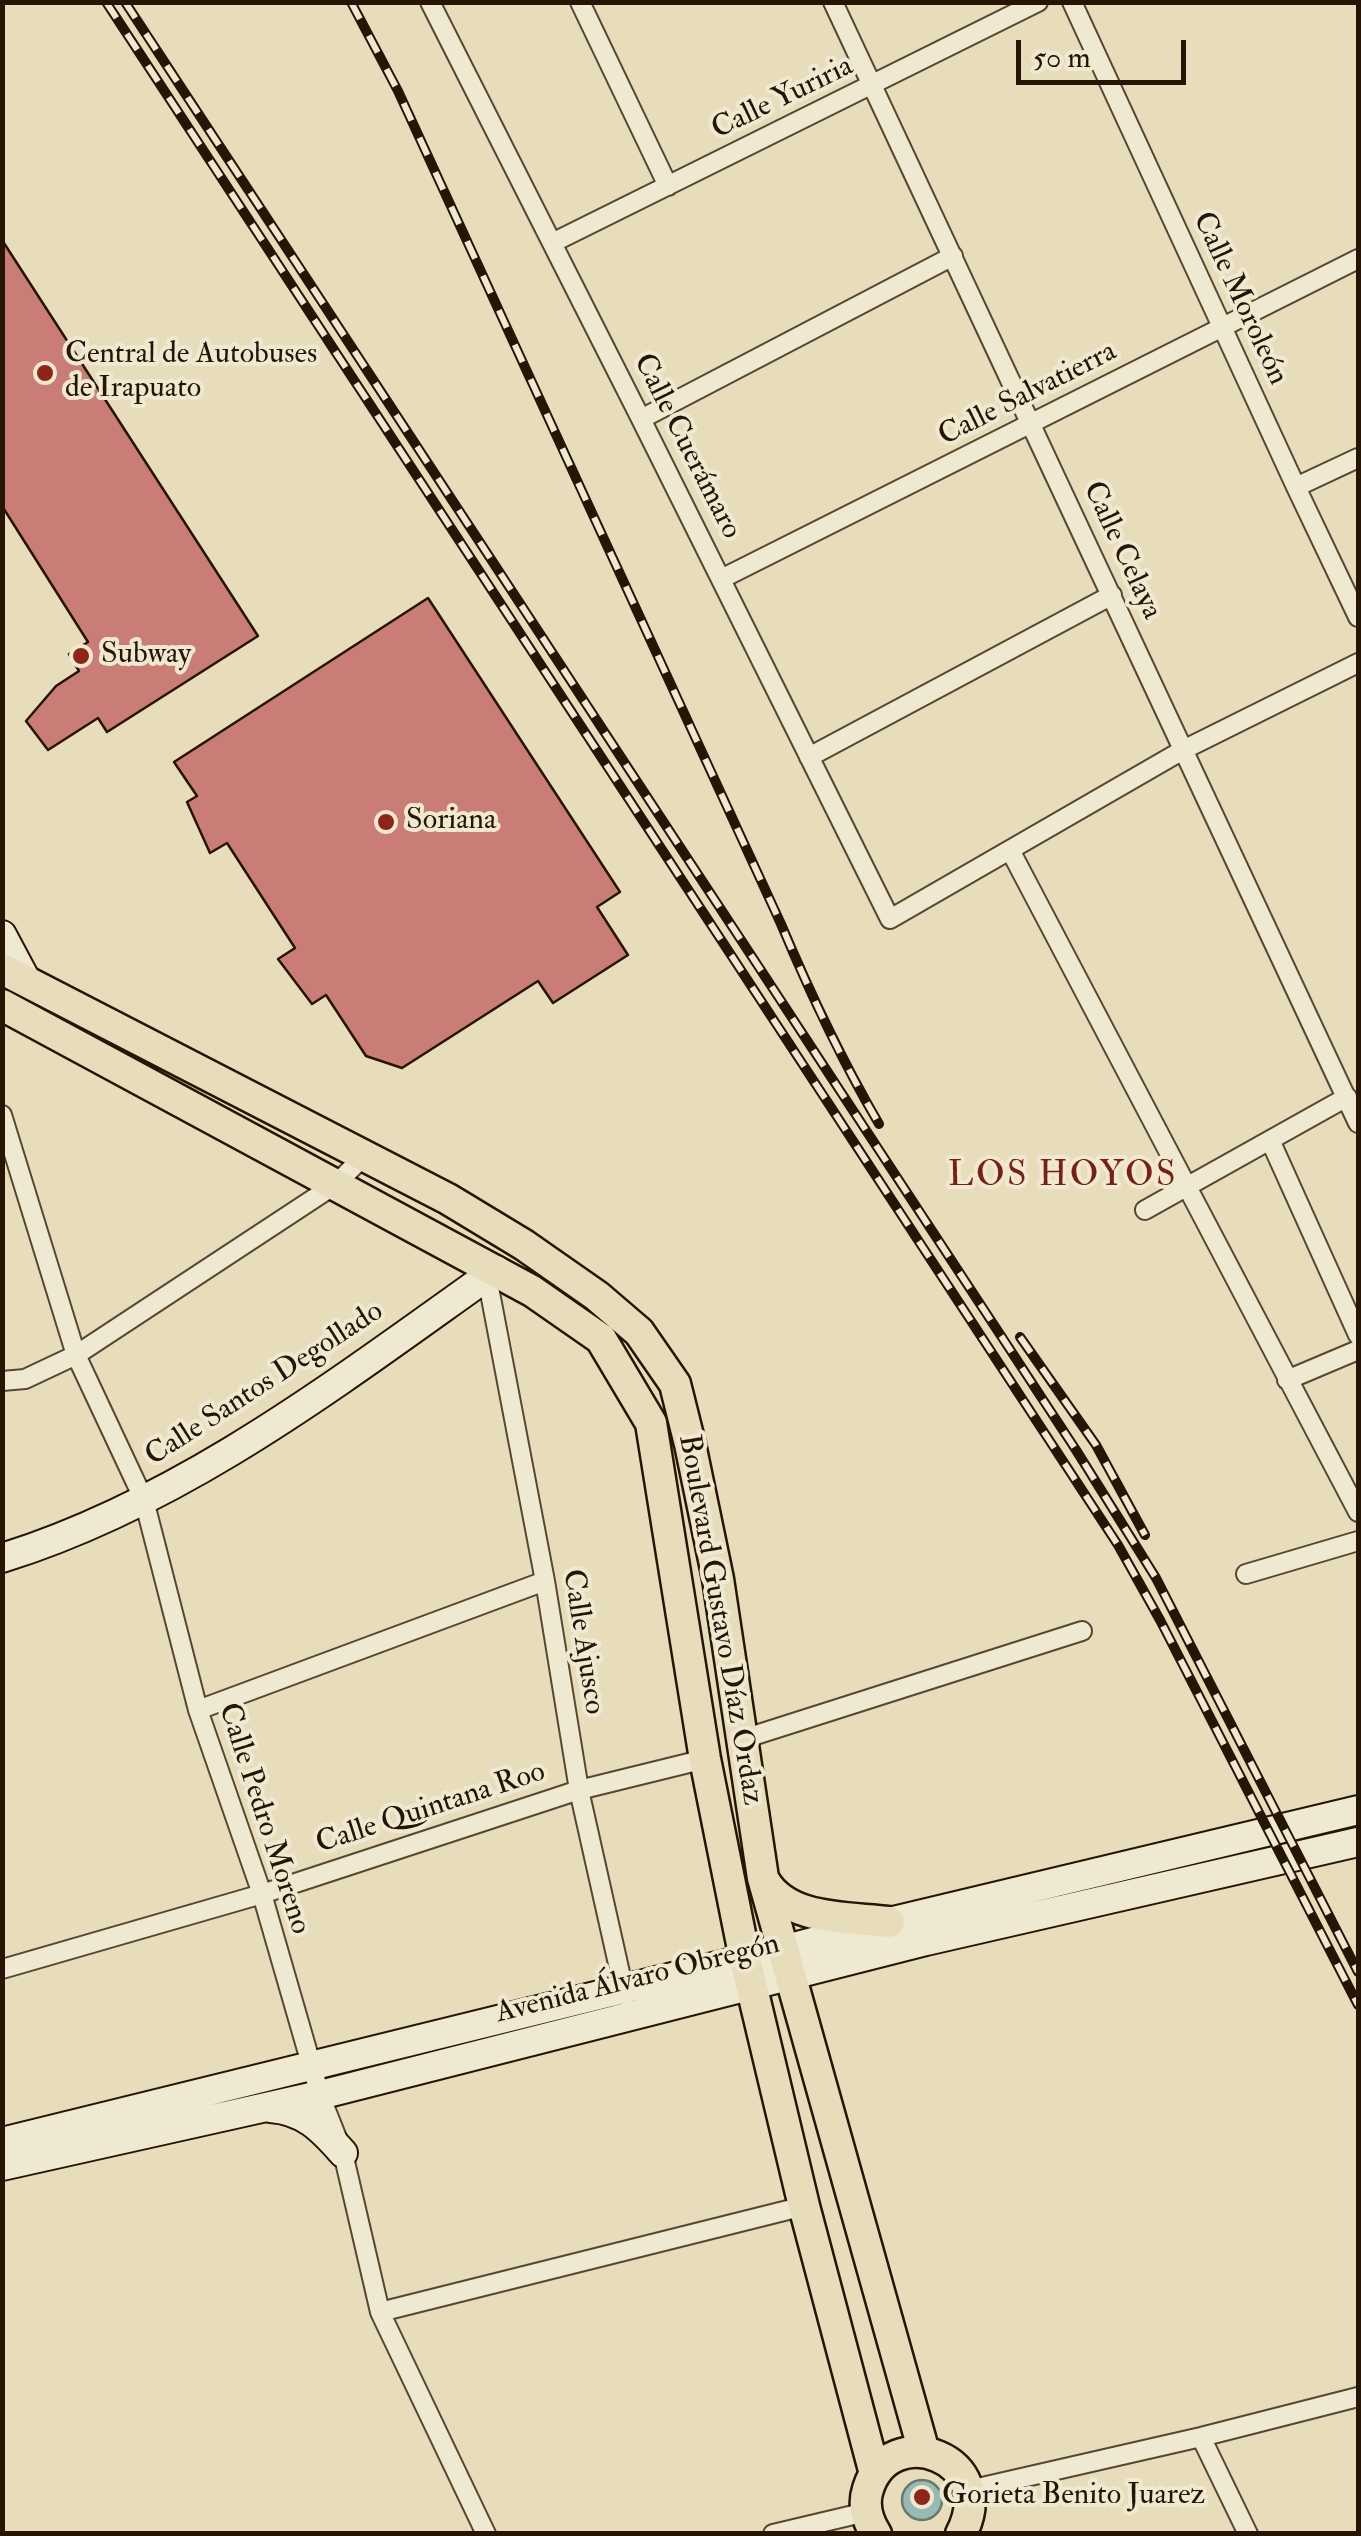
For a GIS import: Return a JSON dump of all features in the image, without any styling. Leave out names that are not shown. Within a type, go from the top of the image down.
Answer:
[{"type":"main road","name":"Boulevard Gustavo Díaz Ordaz","points":[[15,976],[448,1199],[524,1244],[597,1296],[639,1332],[674,1384],[718,1579],[762,1878],[924,2452]]},
{"type":"main road","name":"Boulevard Gustavo Díaz Ordaz","points":[[2,1004],[336,1184],[492,1274],[532,1291],[601,1339],[651,1423],[705,1758],[748,1972],[804,2206],[875,2474]]},
{"type":"main road","points":[[762,1878],[777,1896],[802,1910],[888,1922]]},
{"type":"main road","points":[[871,2522],[869,2485],[875,2474],[896,2456],[924,2452],[939,2455],[963,2476],[971,2505],[961,2534]]},
{"type":"street","name":"Calle Cuerámaro","points":[[430,2],[890,919],[1010,850]]},
{"type":"street","points":[[580,2],[668,186]]},
{"type":"street","name":"Calle Celaya","points":[[833,2],[1358,1122]]},
{"type":"street","name":"Calle Yuriria","points":[[552,243],[1038,2]]},
{"type":"street","name":"Calle Moroleón","points":[[1072,2],[1358,617]]},
{"type":"street","points":[[641,419],[953,256]]},
{"type":"street","name":"Calle Salvatierra","points":[[721,580],[1358,259]]},
{"type":"street","points":[[1296,487],[1358,458]]},
{"type":"street","points":[[809,756],[1112,595]]},
{"type":"street","points":[[1358,663],[1183,750],[1010,850],[1358,1512]]},
{"type":"street","points":[[2,935],[15,976]]},
{"type":"street","points":[[1145,1210],[1347,1097]]},
{"type":"street","name":"Calle Pedro Moreno","points":[[2,1115],[76,1354],[144,1500],[198,1710],[262,1894],[320,2095],[343,2153],[380,2312],[486,2534]]},
{"type":"street","points":[[1270,1140],[1358,1335]]},
{"type":"street","points":[[2,1381],[25,1379],[76,1354],[336,1184],[364,1156]]},
{"type":"street","name":"Calle Santos Degollado","points":[[2,1558],[52,1542],[169,1488],[258,1435],[492,1274]]},
{"type":"street","name":"Calle Ajusco","points":[[492,1274],[578,1790],[626,2002]]},
{"type":"street","points":[[1287,1380],[1358,1350]]},
{"type":"street","points":[[1246,1574],[1358,1541]]},
{"type":"street","points":[[198,1710],[544,1581]]},
{"type":"street","points":[[743,1739],[1082,1631]]},
{"type":"street","name":"Calle Quintana Roo","points":[[2,1969],[262,1894],[578,1790],[705,1758]]},
{"type":"street","name":"Avenida Álvaro Obregón","points":[[785,1963],[888,1922],[1358,1810]]},
{"type":"street","name":"Avenida Álvaro Obregón","points":[[2,2142],[312,2065],[626,2002],[785,1963],[944,1936],[1358,1842]]},
{"type":"street","name":"Avenida Álvaro Obregón","points":[[2,2166],[320,2095],[626,2002]]},
{"type":"street","points":[[264,2108],[284,2109],[317,2124],[343,2153]]},
{"type":"street","points":[[380,2312],[804,2206]]},
{"type":"street","points":[[969,2490],[1358,2397]]},
{"type":"street","points":[[1201,2437],[1248,2534]]},
{"type":"street","points":[[773,2534],[871,2522]]},
{"type":"water","points":[[922,2480],[936,2486],[942,2500],[936,2514],[922,2520],[908,2514],[902,2500],[908,2486]]},
{"type":"building","name":"Central de Autobuses de Irapuato","points":[[2,240],[258,636],[107,732],[98,718],[48,750],[26,721],[56,686],[79,671],[69,654],[88,642],[2,506]]},
{"type":"building","name":"Soriana","points":[[428,598],[620,892],[597,907],[628,955],[553,1003],[538,981],[402,1068],[366,1056],[326,995],[312,1004],[278,959],[295,948],[227,843],[210,853],[187,802],[197,796],[174,762]]},
{"type":"railway","points":[[106,2],[1118,1545],[1358,2005]]},
{"type":"railway","points":[[125,2],[1076,1450],[1156,1578],[1358,1972]]},
{"type":"railway","points":[[351,2],[398,91],[815,1000],[879,1124]]},
{"type":"railway","points":[[1020,1337],[1096,1445],[1145,1535]]},
{"type":"place","name":"Central de Autobuses de Irapuato","points":[[45,373]]},
{"type":"place","name":"Subway","points":[[81,656]]},
{"type":"place","name":"Soriana","points":[[386,822]]},
{"type":"place","name":"Gorieta Benito Juarez","points":[[922,2497]]},
{"type":"district","name":"LOS HOYOS","points":[[1063,1177]]}]
